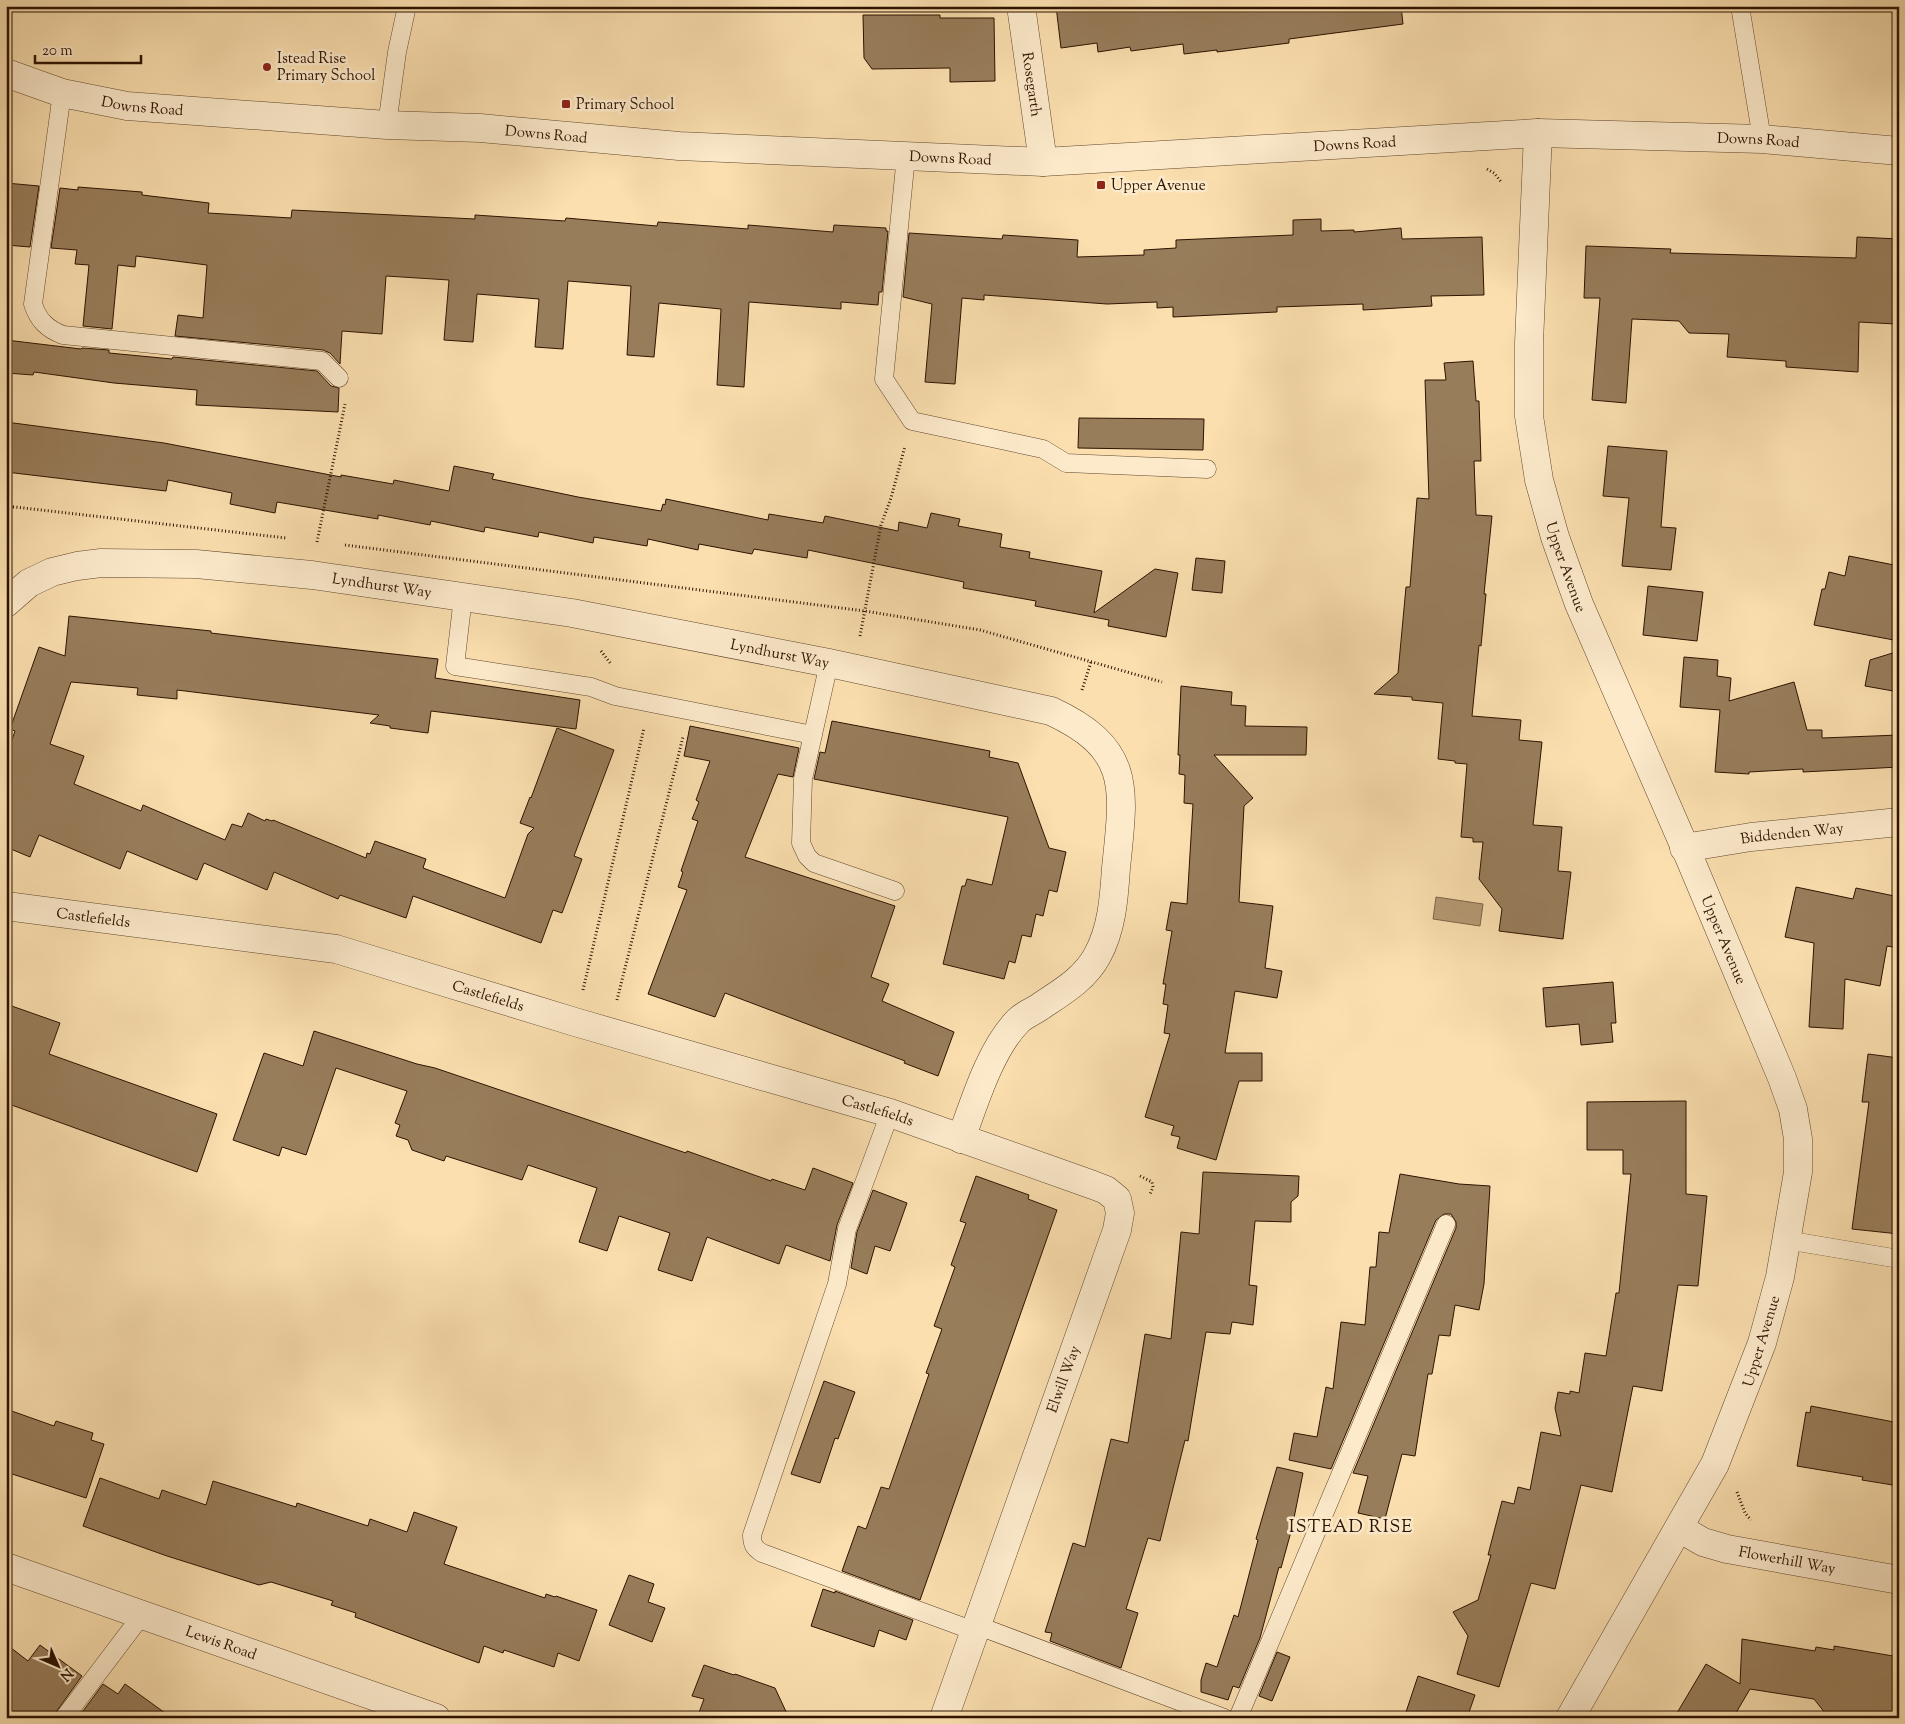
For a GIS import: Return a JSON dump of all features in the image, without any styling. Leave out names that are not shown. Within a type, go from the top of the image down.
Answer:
[{"type":"street","name":"Rosegarth","points":[[1021,6],[1043,162]]},
{"type":"street","name":"Downs Road","points":[[6,73],[62,93],[127,106],[387,125],[480,128],[679,146],[1043,162],[1538,133],[1762,139],[1899,151]]},
{"type":"street","name":"Upper Avenue","points":[[1538,133],[1529,343],[1529,416],[1538,480],[1555,537],[1579,604],[1782,1078],[1793,1109],[1798,1140],[1798,1172],[1780,1277],[1752,1373],[1715,1464],[1570,1718]]},
{"type":"street","name":"Lyndhurst Way","points":[[6,603],[29,583],[52,572],[101,563],[196,564],[312,575],[572,613],[829,663],[1051,711],[1072,721],[1089,732],[1103,746],[1114,765],[1120,785],[1122,805],[1113,906],[1108,931],[1097,956],[1084,974],[1066,989],[1019,1020],[1002,1042],[981,1084],[961,1139]]},
{"type":"street","name":"Biddenden Way","points":[[1684,848],[1752,836],[1899,822]]},
{"type":"street","name":"Castlefields","points":[[6,906],[336,949],[575,1022],[890,1114],[961,1139]]},
{"type":"street","name":"Elwill Way","points":[[944,1718],[1117,1230],[1120,1213],[1118,1199],[1106,1190],[961,1139]]},
{"type":"street","name":"Flowerhill Way","points":[[1679,1528],[1702,1542],[1727,1549],[1899,1580]]},
{"type":"street","name":"Lewis Road","points":[[6,1567],[436,1718]]},
{"type":"lane","points":[[387,125],[398,52],[408,6]]},
{"type":"lane","points":[[1740,6],[1762,139]]},
{"type":"lane","points":[[62,93],[33,304],[37,315],[44,324],[52,331],[63,335],[322,361],[339,378]]},
{"type":"lane","points":[[906,156],[884,379],[912,421],[1043,450],[1066,463],[1207,469]]},
{"type":"lane","points":[[463,597],[455,666],[592,687],[614,696],[813,735]]},
{"type":"lane","points":[[829,663],[803,779],[801,843],[807,856],[814,863],[895,891]]},
{"type":"lane","points":[[890,1114],[847,1229],[837,1284],[752,1535],[752,1542],[756,1549],[762,1553],[1224,1718]]},
{"type":"lane","points":[[1238,1718],[1446,1224]]},
{"type":"lane","points":[[1786,1240],[1899,1259]]},
{"type":"lane","points":[[64,1718],[142,1615]]},
{"type":"path","points":[[1480,166],[1494,173],[1505,187]]},
{"type":"path","points":[[312,575],[348,386],[339,378]]},
{"type":"path","points":[[864,611],[881,525],[891,498],[912,421]]},
{"type":"path","points":[[6,506],[288,538]]},
{"type":"path","points":[[6,516],[13,507]]},
{"type":"path","points":[[308,540],[327,542]]},
{"type":"path","points":[[337,544],[864,611],[980,630],[1162,682]]},
{"type":"path","points":[[572,613],[613,667]]},
{"type":"path","points":[[575,1022],[650,703]]},
{"type":"path","points":[[609,1032],[689,711]]},
{"type":"path","points":[[1737,1486],[1737,1493],[1745,1513],[1753,1523]]},
{"type":"path","points":[[1743,1518],[1745,1513]]},
{"type":"shaded area","points":[[1436,897],[1483,904],[1480,926],[1433,919]]},
{"type":"building","points":[[1056,6],[1401,6],[1403,24],[1289,39],[1289,43],[1217,52],[1217,50],[1184,54],[1183,44],[1131,51],[1130,47],[1098,52],[1097,43],[1061,48]]},
{"type":"building","points":[[863,15],[940,15],[940,18],[994,18],[995,81],[950,82],[950,68],[872,69],[864,58]]},
{"type":"building","points":[[6,183],[39,186],[30,247],[6,245]]},
{"type":"building","points":[[78,187],[142,192],[142,195],[209,203],[208,213],[291,218],[292,210],[475,219],[475,215],[565,221],[566,218],[657,226],[658,222],[748,229],[748,225],[833,232],[834,225],[886,228],[886,231],[888,231],[882,292],[879,292],[878,305],[841,302],[841,309],[749,302],[744,387],[717,385],[721,309],[659,303],[654,357],[627,355],[631,286],[568,281],[563,349],[535,347],[539,299],[477,294],[473,342],[444,340],[449,280],[386,276],[382,334],[342,331],[340,364],[330,353],[323,350],[175,336],[178,315],[203,318],[207,265],[136,256],[135,267],[118,265],[112,329],[83,326],[89,265],[75,264],[77,250],[51,248],[60,188],[78,190]]},
{"type":"building","points":[[1321,219],[1321,231],[1354,230],[1354,232],[1401,228],[1402,239],[1482,237],[1484,295],[1431,296],[1432,306],[1363,310],[1363,304],[1277,307],[1277,312],[1173,317],[1173,307],[1157,308],[1157,302],[1107,304],[984,295],[984,300],[962,298],[955,384],[925,382],[932,304],[903,297],[909,233],[1002,239],[1003,235],[1078,240],[1077,257],[1144,255],[1144,250],[1176,248],[1176,240],[1293,235],[1293,220]]},
{"type":"building","points":[[1857,237],[1899,239],[1899,306],[1896,306],[1895,324],[1859,322],[1858,372],[1786,367],[1786,361],[1727,357],[1729,334],[1689,333],[1679,321],[1632,319],[1626,403],[1592,400],[1600,298],[1584,298],[1586,246],[1671,249],[1670,253],[1856,258]]},
{"type":"building","points":[[6,340],[81,349],[109,350],[109,353],[172,359],[173,357],[317,371],[331,386],[339,388],[338,412],[196,405],[197,390],[114,383],[34,372],[33,375],[6,373]]},
{"type":"building","points":[[1473,361],[1476,401],[1479,401],[1481,461],[1474,461],[1476,515],[1492,516],[1481,646],[1479,645],[1472,716],[1521,720],[1519,740],[1542,742],[1533,825],[1562,827],[1558,871],[1571,872],[1563,939],[1499,931],[1502,909],[1479,879],[1483,842],[1473,842],[1473,838],[1461,837],[1467,764],[1438,759],[1443,703],[1412,700],[1412,697],[1374,694],[1398,673],[1406,587],[1410,587],[1417,498],[1429,499],[1425,380],[1446,380],[1444,363]]},
{"type":"building","points":[[1079,418],[1204,419],[1203,450],[1078,448]]},
{"type":"building","points":[[6,422],[164,443],[341,477],[341,475],[393,484],[394,480],[449,491],[454,466],[494,474],[492,479],[578,497],[661,511],[666,499],[768,520],[769,514],[823,523],[825,516],[898,531],[899,522],[927,528],[931,513],[960,519],[958,526],[1002,534],[1000,547],[1030,552],[1029,558],[1102,571],[1094,613],[1155,569],[1178,573],[1166,637],[1108,626],[1109,620],[1035,606],[1036,601],[963,588],[964,582],[808,550],[807,558],[754,549],[752,554],[699,544],[698,550],[648,539],[647,546],[594,537],[593,543],[539,532],[538,537],[485,527],[484,532],[431,521],[430,525],[378,515],[378,519],[277,502],[275,513],[230,504],[232,493],[168,480],[166,491],[6,472]]},
{"type":"building","points":[[1608,446],[1667,451],[1661,527],[1676,528],[1671,570],[1622,566],[1629,498],[1603,496]]},
{"type":"building","points":[[1849,556],[1899,566],[1899,641],[1814,625],[1822,589],[1825,589],[1829,572],[1845,576]]},
{"type":"building","points":[[1196,558],[1225,561],[1222,593],[1192,590]]},
{"type":"building","points":[[1648,586],[1703,592],[1697,641],[1643,635]]},
{"type":"building","points":[[69,616],[211,631],[211,633],[438,659],[435,678],[580,700],[576,729],[431,711],[428,733],[390,728],[390,726],[370,723],[379,715],[177,690],[177,699],[137,695],[138,688],[71,682],[50,744],[84,756],[74,784],[141,811],[143,805],[225,840],[232,824],[242,827],[248,813],[265,821],[266,819],[273,820],[366,858],[367,853],[370,854],[375,841],[426,859],[423,868],[505,898],[528,834],[534,828],[520,823],[557,728],[614,750],[574,856],[582,859],[562,913],[553,910],[541,943],[413,896],[406,918],[340,895],[338,899],[274,872],[267,890],[204,863],[197,880],[127,851],[120,869],[39,835],[30,857],[6,847],[6,757],[15,731],[10,729],[39,647],[65,656]]},
{"type":"building","points":[[1899,651],[1899,692],[1865,686],[1870,660]]},
{"type":"building","points":[[1684,657],[1718,660],[1717,676],[1731,678],[1729,701],[1794,682],[1807,730],[1822,730],[1822,738],[1899,735],[1899,767],[1803,772],[1803,769],[1749,772],[1749,774],[1715,772],[1720,710],[1680,707]]},
{"type":"building","points":[[1181,686],[1232,692],[1231,705],[1246,706],[1245,726],[1307,727],[1306,755],[1214,755],[1253,798],[1244,806],[1239,902],[1273,906],[1265,968],[1282,971],[1277,998],[1235,991],[1225,1053],[1262,1053],[1262,1081],[1239,1081],[1216,1160],[1177,1148],[1180,1137],[1171,1135],[1174,1126],[1145,1117],[1170,1034],[1164,1033],[1168,1005],[1163,1004],[1166,984],[1163,984],[1172,931],[1166,930],[1171,902],[1187,904],[1193,804],[1184,803],[1185,775],[1179,774]]},
{"type":"building","points":[[832,721],[990,751],[989,757],[1018,763],[1049,848],[1066,852],[1057,892],[1049,890],[1043,916],[1036,914],[1031,937],[1022,935],[1015,963],[1009,961],[1004,979],[943,964],[962,886],[965,886],[967,879],[992,885],[1008,817],[814,779],[820,752],[825,753]]},
{"type":"building","points":[[690,726],[799,748],[793,777],[778,774],[745,857],[895,906],[871,977],[889,984],[882,1001],[954,1032],[938,1076],[904,1063],[905,1061],[725,993],[715,1017],[648,994],[687,890],[678,887],[683,872],[681,871],[698,821],[692,819],[699,802],[696,800],[710,761],[684,756]]},
{"type":"building","points":[[1796,887],[1853,899],[1856,888],[1899,897],[1899,948],[1887,946],[1880,986],[1845,979],[1843,1029],[1809,1027],[1814,943],[1785,937]]},
{"type":"building","points":[[1613,982],[1616,1023],[1611,1023],[1613,1042],[1581,1045],[1579,1024],[1546,1027],[1543,988]]},
{"type":"building","points":[[6,1004],[60,1023],[49,1054],[217,1114],[197,1172],[6,1103]]},
{"type":"building","points":[[314,1031],[435,1068],[686,1153],[687,1151],[771,1181],[772,1179],[805,1190],[813,1168],[853,1183],[837,1225],[830,1261],[786,1245],[779,1264],[707,1237],[692,1281],[658,1270],[670,1233],[619,1216],[607,1251],[579,1242],[597,1188],[528,1165],[522,1180],[446,1156],[444,1161],[412,1150],[408,1140],[396,1136],[400,1125],[395,1123],[407,1091],[336,1068],[306,1155],[282,1147],[279,1156],[233,1140],[264,1053],[303,1066]]},
{"type":"building","points":[[1868,1054],[1899,1058],[1899,1234],[1852,1229],[1869,1102],[1862,1102]]},
{"type":"building","points":[[1686,1101],[1686,1194],[1707,1196],[1698,1286],[1678,1285],[1662,1391],[1633,1386],[1612,1492],[1581,1485],[1555,1589],[1531,1583],[1499,1687],[1457,1674],[1468,1636],[1453,1612],[1478,1600],[1491,1555],[1488,1555],[1502,1501],[1514,1504],[1518,1487],[1530,1490],[1541,1432],[1561,1436],[1555,1408],[1558,1392],[1570,1394],[1570,1391],[1579,1393],[1585,1353],[1606,1356],[1616,1293],[1619,1293],[1631,1174],[1623,1174],[1623,1150],[1587,1150],[1587,1102]]},
{"type":"building","points":[[1203,1172],[1299,1176],[1298,1196],[1291,1202],[1291,1222],[1255,1221],[1249,1285],[1257,1286],[1253,1325],[1232,1322],[1230,1334],[1206,1332],[1188,1441],[1185,1440],[1160,1541],[1148,1538],[1126,1609],[1138,1613],[1121,1668],[1050,1641],[1052,1633],[1045,1632],[1073,1543],[1085,1547],[1111,1439],[1128,1443],[1145,1334],[1171,1339],[1181,1232],[1199,1234]]},
{"type":"building","points":[[1400,1174],[1459,1184],[1490,1186],[1484,1284],[1479,1310],[1455,1305],[1450,1336],[1439,1335],[1432,1374],[1428,1374],[1415,1456],[1402,1454],[1385,1519],[1358,1513],[1368,1476],[1353,1473],[1456,1228],[1456,1222],[1451,1214],[1444,1214],[1436,1220],[1331,1469],[1289,1460],[1294,1433],[1317,1437],[1326,1387],[1333,1389],[1341,1322],[1365,1325],[1370,1267],[1376,1267],[1379,1232],[1389,1233]]},
{"type":"building","points":[[976,1176],[1029,1195],[1028,1199],[1057,1210],[920,1600],[842,1571],[858,1526],[866,1529],[881,1487],[889,1489],[929,1374],[926,1373],[942,1329],[934,1326],[955,1267],[951,1265],[966,1223],[960,1221]]},
{"type":"building","points":[[873,1190],[907,1203],[890,1251],[875,1246],[867,1274],[851,1268],[857,1232]]},
{"type":"building","points":[[824,1381],[855,1392],[838,1439],[835,1438],[820,1483],[791,1474]]},
{"type":"building","points":[[1811,1406],[1899,1423],[1899,1486],[1862,1480],[1863,1477],[1797,1466],[1806,1412],[1810,1413]]},
{"type":"building","points":[[6,1409],[54,1426],[56,1421],[93,1433],[91,1440],[104,1444],[86,1498],[6,1472]]},
{"type":"building","points":[[1277,1467],[1303,1473],[1292,1528],[1281,1568],[1279,1567],[1260,1638],[1239,1688],[1233,1686],[1228,1700],[1201,1692],[1201,1680],[1206,1663],[1217,1667],[1234,1615],[1238,1617],[1258,1540],[1256,1539]]},
{"type":"building","points":[[100,1478],[159,1499],[162,1490],[206,1505],[213,1481],[296,1507],[297,1503],[368,1526],[370,1519],[407,1532],[414,1512],[457,1527],[444,1564],[545,1598],[546,1594],[556,1596],[597,1610],[579,1661],[558,1653],[554,1667],[504,1650],[503,1653],[484,1646],[479,1663],[355,1617],[356,1613],[331,1605],[333,1601],[271,1582],[259,1585],[167,1556],[83,1526]]},
{"type":"building","points":[[629,1575],[654,1584],[648,1602],[665,1608],[652,1642],[609,1625]]},
{"type":"building","points":[[823,1589],[835,1593],[835,1591],[913,1620],[906,1640],[879,1630],[874,1647],[811,1626]]},
{"type":"building","points":[[1742,1639],[1815,1651],[1816,1647],[1834,1650],[1834,1646],[1899,1657],[1899,1718],[1829,1718],[1814,1699],[1750,1689],[1733,1718],[1674,1718],[1706,1664],[1740,1684]]},
{"type":"building","points":[[6,1644],[28,1661],[40,1645],[82,1676],[56,1712],[54,1718],[6,1718]]},
{"type":"building","points":[[1277,1652],[1290,1657],[1272,1701],[1259,1696]]},
{"type":"building","points":[[704,1665],[775,1688],[789,1718],[697,1718],[704,1699],[692,1696]]},
{"type":"building","points":[[1418,1676],[1475,1695],[1467,1718],[1404,1718]]},
{"type":"building","points":[[103,1684],[118,1694],[125,1684],[172,1718],[78,1718]]},
{"type":"place","name":"Istead Rise Primary School","points":[[267,67]]},
{"type":"place","name":"Primary School","points":[[566,104]]},
{"type":"place","name":"Upper Avenue","points":[[1101,185]]},
{"type":"district","name":"ISTEAD RISE","points":[[1351,1526]]}]
